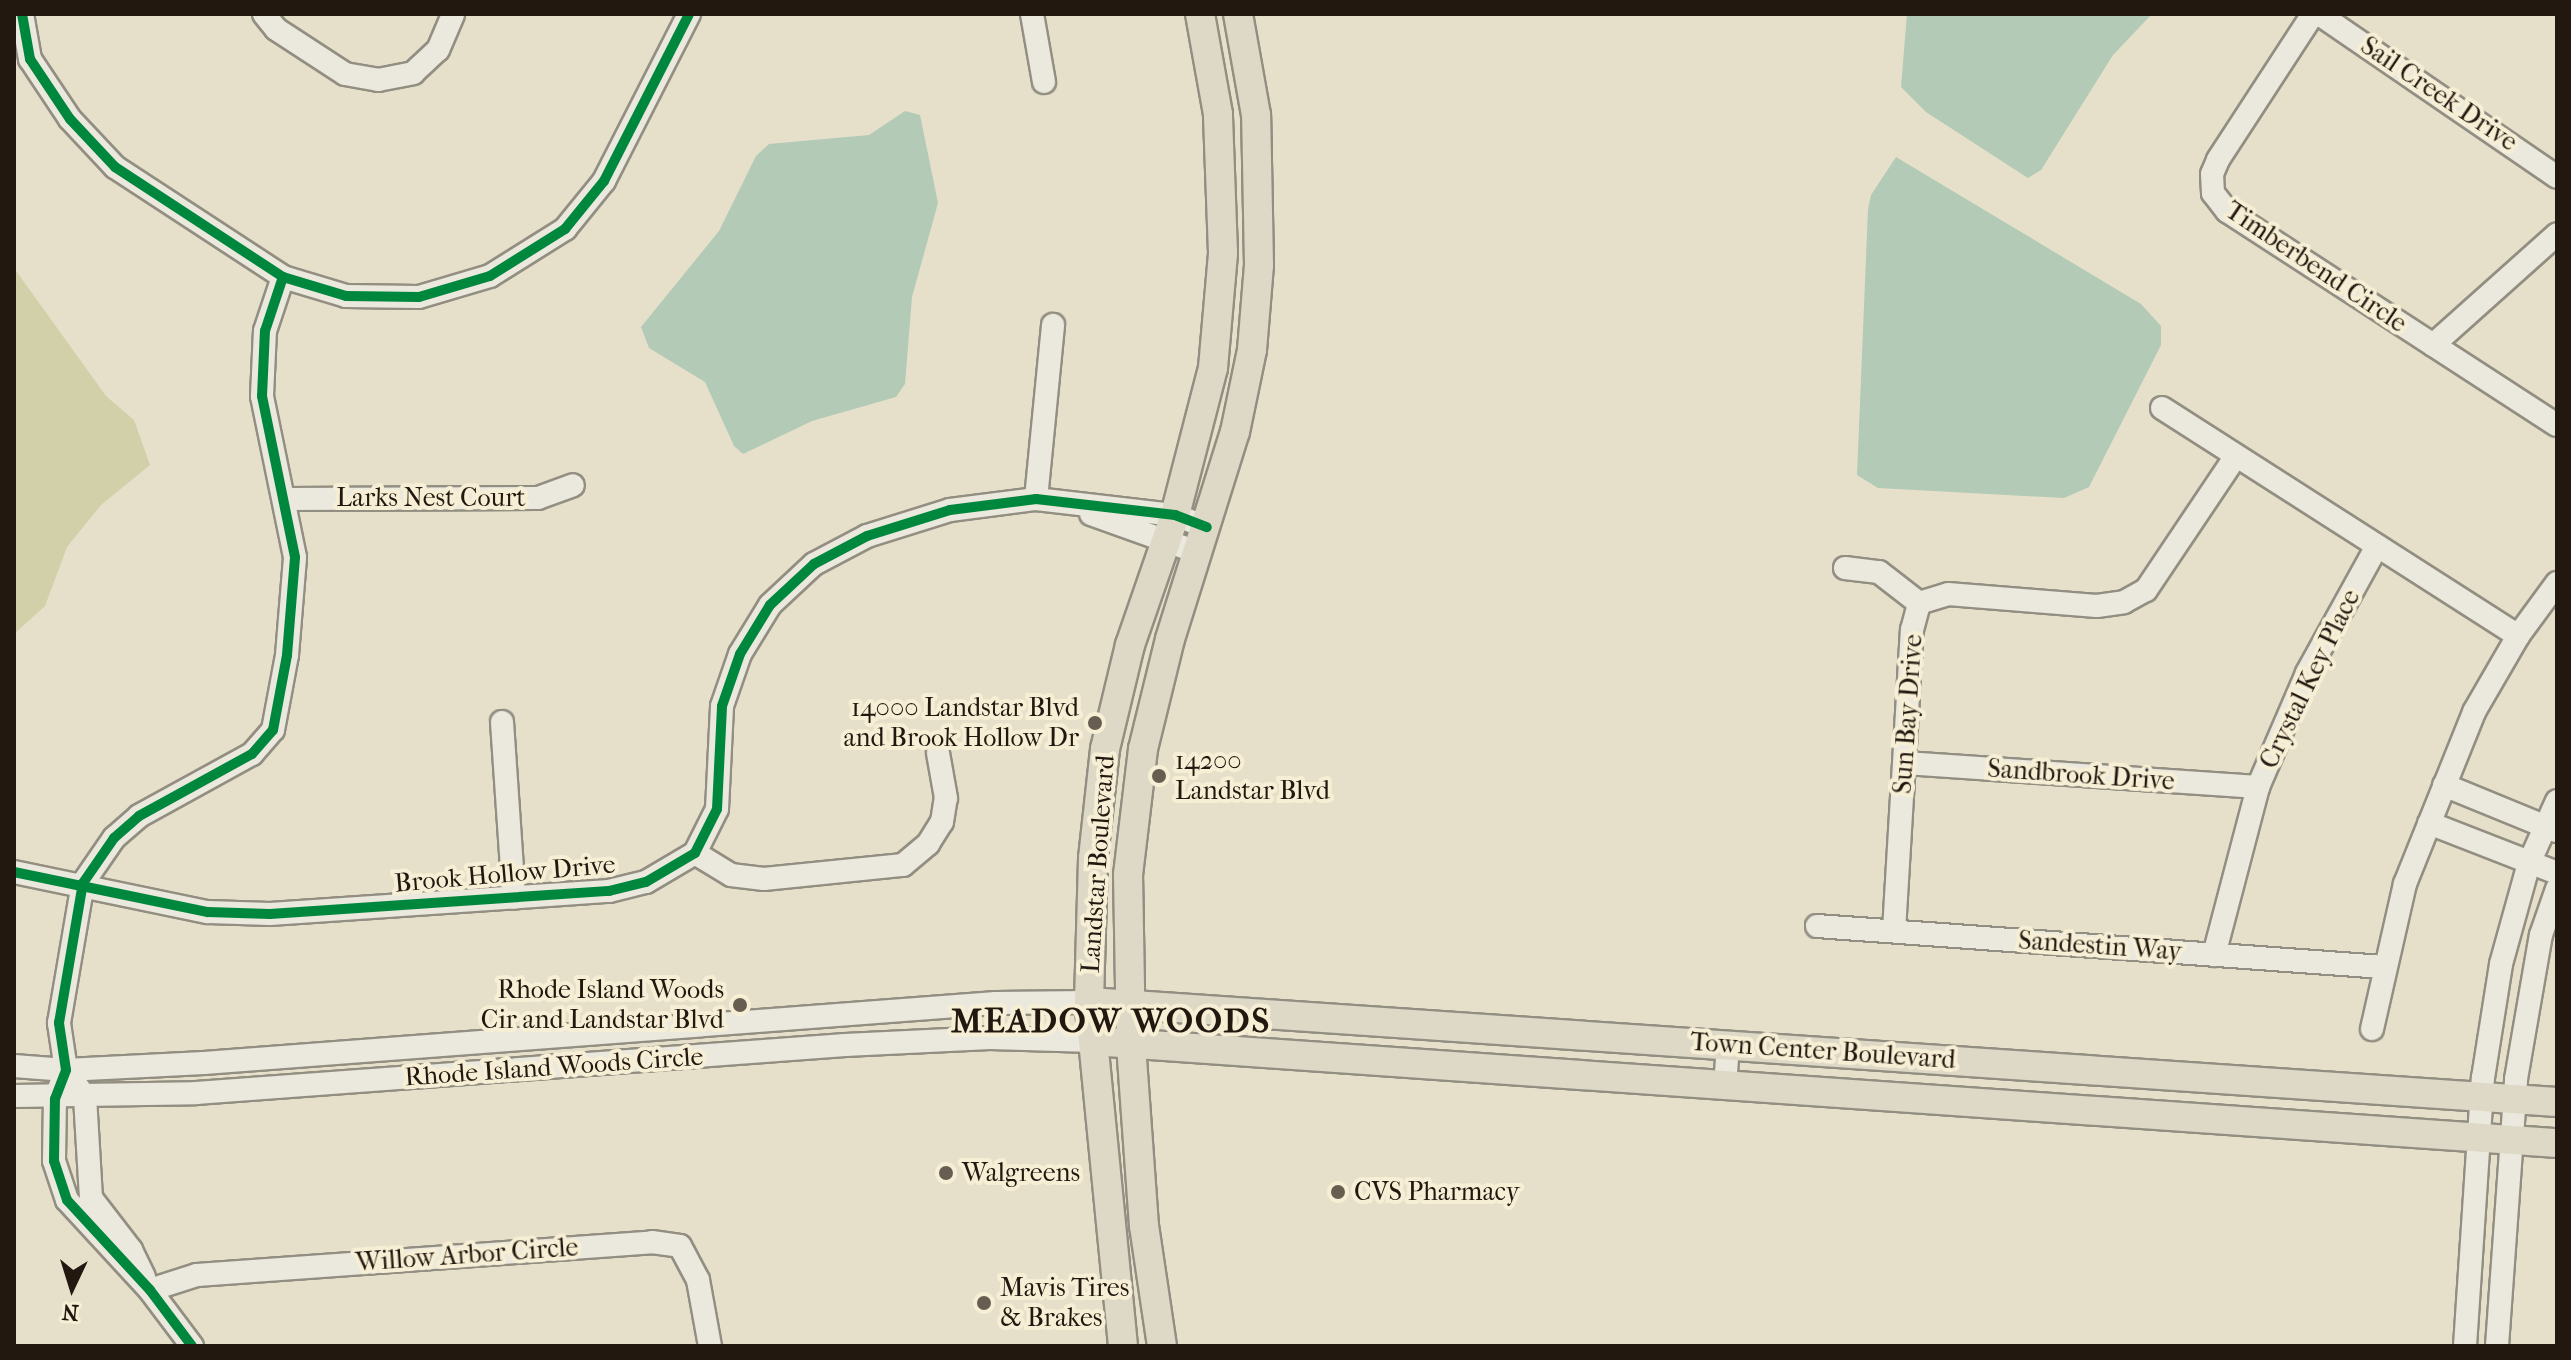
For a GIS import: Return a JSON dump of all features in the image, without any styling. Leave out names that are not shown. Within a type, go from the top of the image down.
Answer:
[{"type":"main road","name":"Landstar Boulevard","points":[[1123,1346],[1089,1002],[1093,858],[1105,749],[1130,645],[1170,528],[1213,368],[1223,253],[1218,114],[1200,14]]},
{"type":"main road","name":"Landstar Boulevard","points":[[1162,1346],[1144,1226],[1129,1002],[1128,875],[1143,749],[1252,350],[1259,265],[1256,115],[1238,14]]},
{"type":"main road","name":"Town Center Boulevard","points":[[1089,1002],[1129,1002],[2557,1102]]},
{"type":"main road","name":"Town Center Boulevard","points":[[1093,1041],[2557,1143]]},
{"type":"street","points":[[22,14],[30,59],[70,119],[115,167],[283,277],[346,296],[419,297],[490,276],[565,229],[604,181],[689,14]]},
{"type":"street","points":[[264,14],[276,29],[345,74],[378,80],[413,73],[438,50],[453,14]]},
{"type":"street","points":[[1032,14],[1044,82]]},
{"type":"street","name":"Timberbend Circle","points":[[2313,14],[2218,160],[2212,174],[2213,193],[2227,211],[2557,425]]},
{"type":"street","name":"Sail Creek Drive","points":[[2319,14],[2557,177]]},
{"type":"street","points":[[2433,345],[2557,234]]},
{"type":"street","points":[[150,1290],[131,1250],[91,1198],[85,1097],[66,1070],[59,1023],[83,883],[114,838],[139,816],[252,754],[273,730],[287,655],[295,557],[285,499],[267,440],[262,396],[265,331],[283,277]]},
{"type":"street","points":[[1036,499],[1053,325]]},
{"type":"street","points":[[2162,408],[2518,636]]},
{"type":"street","name":"Sun Bay Drive","points":[[1894,931],[1912,630],[1919,603],[1948,594],[2097,606],[2124,602],[2146,590],[2236,456]]},
{"type":"street","name":"Larks Nest Court","points":[[285,499],[538,498],[573,485]]},
{"type":"street","points":[[938,753],[946,798],[942,822],[928,844],[903,865],[764,879],[731,875],[695,853],[717,809],[722,706],[740,654],[770,605],[814,564],[867,536],[950,510],[1036,499],[1170,528],[1202,540]]},
{"type":"street","name":"Crystal Key Place","points":[[2214,955],[2258,787],[2307,673],[2377,546]]},
{"type":"street","points":[[1845,568],[1879,572],[1919,603]]},
{"type":"street","points":[[2372,1029],[2383,967],[2429,823],[2474,712],[2518,636],[2557,583]]},
{"type":"street","points":[[502,722],[514,898]]},
{"type":"street","name":"Sandbrook Drive","points":[[1905,763],[2258,787]]},
{"type":"street","points":[[2444,785],[2551,829]]},
{"type":"street","points":[[2465,1346],[2477,1137],[2501,964],[2529,863],[2551,829],[2557,801]]},
{"type":"street","points":[[2429,823],[2557,873]]},
{"type":"street","name":"Brook Hollow Drive","points":[[14,872],[83,883],[208,912],[270,914],[514,898],[634,885],[695,853]]},
{"type":"street","points":[[2497,1346],[2514,1099],[2541,935],[2557,889]]},
{"type":"street","name":"Sandestin Way","points":[[1817,926],[2383,967]]},
{"type":"street","name":"Rhode Island Woods Circle","points":[[14,1066],[66,1070],[996,1003],[1089,1002]]},
{"type":"street","name":"Rhode Island Woods Circle","points":[[14,1096],[55,1099],[845,1045],[990,1038],[1093,1041]]},
{"type":"street","points":[[1725,1086],[1728,1045]]},
{"type":"street","points":[[66,1070],[55,1099],[54,1161],[67,1200],[150,1290],[192,1346]]},
{"type":"street","name":"Willow Arbor Circle","points":[[150,1290],[197,1275],[652,1242],[680,1246],[698,1280],[710,1346]]},
{"type":"shaded area","points":[[1907,14],[2152,14],[2113,55],[2041,170],[2028,178],[1926,112],[1901,87]]},
{"type":"shaded area","points":[[905,111],[920,115],[938,203],[912,297],[905,384],[896,397],[812,421],[743,454],[734,446],[705,382],[649,348],[641,327],[719,231],[756,156],[769,144],[869,135]]},
{"type":"shaded area","points":[[1896,157],[2141,304],[2161,326],[2161,345],[2089,487],[2064,498],[1878,488],[1857,475],[1868,209],[1871,195]]},
{"type":"shaded area","points":[[14,268],[106,396],[134,420],[150,465],[101,505],[67,547],[45,606],[14,634]]},
{"type":"cycle path","points":[[22,14],[30,59],[70,119],[115,167],[283,277],[346,296],[419,297],[490,276],[565,229],[604,181],[689,14]]},
{"type":"cycle path","points":[[192,1346],[150,1290],[67,1200],[54,1161],[55,1099],[66,1070],[59,1023],[83,883],[114,838],[139,816],[252,754],[273,730],[287,655],[295,557],[262,396],[265,331],[283,277]]},
{"type":"cycle path","points":[[14,872],[208,912],[270,914],[609,891],[646,882],[695,853],[717,809],[722,706],[740,654],[770,605],[814,564],[867,536],[950,510],[1036,499],[1175,515],[1207,527]]},
{"type":"place","name":"14000 Landstar Blvd and Brook Hollow Dr","points":[[1095,723]]},
{"type":"place","name":"14200 Landstar Blvd","points":[[1159,776]]},
{"type":"place","name":"Rhode Island Woods Cir and Landstar Blvd","points":[[740,1005]]},
{"type":"place","name":"Walgreens","points":[[946,1173]]},
{"type":"place","name":"CVS Pharmacy","points":[[1338,1192]]},
{"type":"place","name":"Mavis Tires & Brakes","points":[[984,1303]]},
{"type":"district","name":"MEADOW WOODS","points":[[1111,1022]]}]
